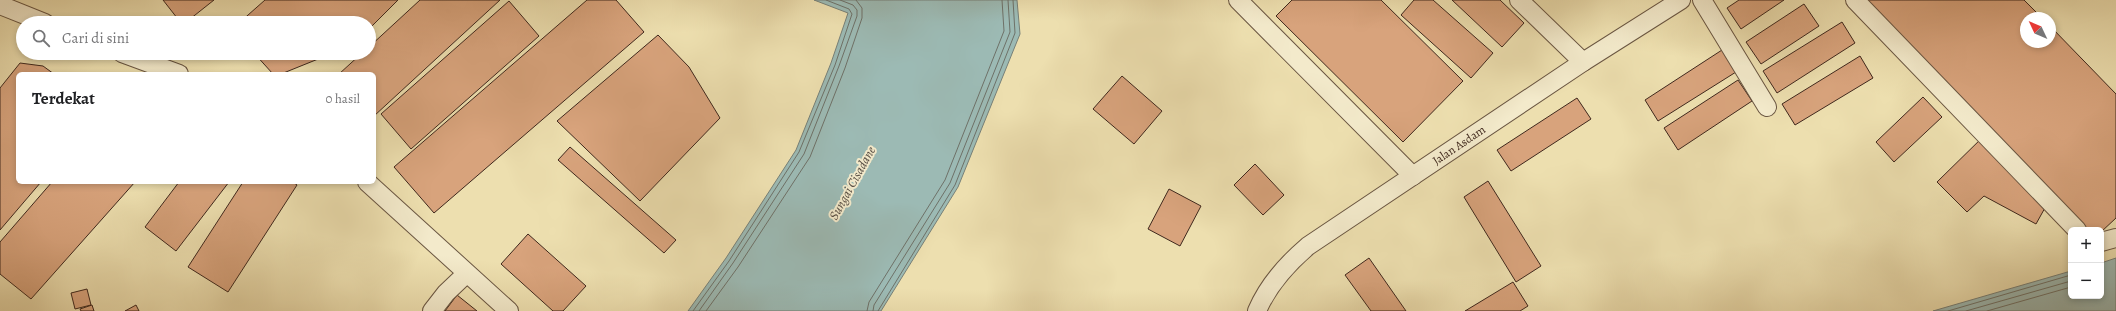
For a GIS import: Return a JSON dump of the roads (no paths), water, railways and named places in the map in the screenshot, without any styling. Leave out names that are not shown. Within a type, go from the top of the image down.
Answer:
[{"type":"street","points":[[1238,0],[1413,176]]},
{"type":"street","points":[[1519,0],[1583,62]]},
{"type":"street","name":"Jalan Asdam","points":[[1258,311],[1273,284],[1288,264],[1308,246],[1583,62],[1681,0]]},
{"type":"street","points":[[1702,0],[1767,107]]},
{"type":"street","points":[[1856,0],[2074,227]]},
{"type":"street","points":[[0,5],[28,16]]},
{"type":"street","points":[[141,60],[174,72]]},
{"type":"street","points":[[369,184],[466,274],[509,311]]},
{"type":"street","points":[[2104,241],[2116,238]]},
{"type":"street","points":[[432,311],[446,293],[466,274]]},
{"type":"water","name":"Sungai Cisadane","points":[[814,0],[1017,0],[1020,34],[958,187],[881,311],[688,311],[726,258],[796,150],[831,63],[848,13]]},
{"type":"water","points":[[2116,258],[2116,311],[1933,311],[2068,272],[2068,299],[2104,299],[2104,262]]}]
